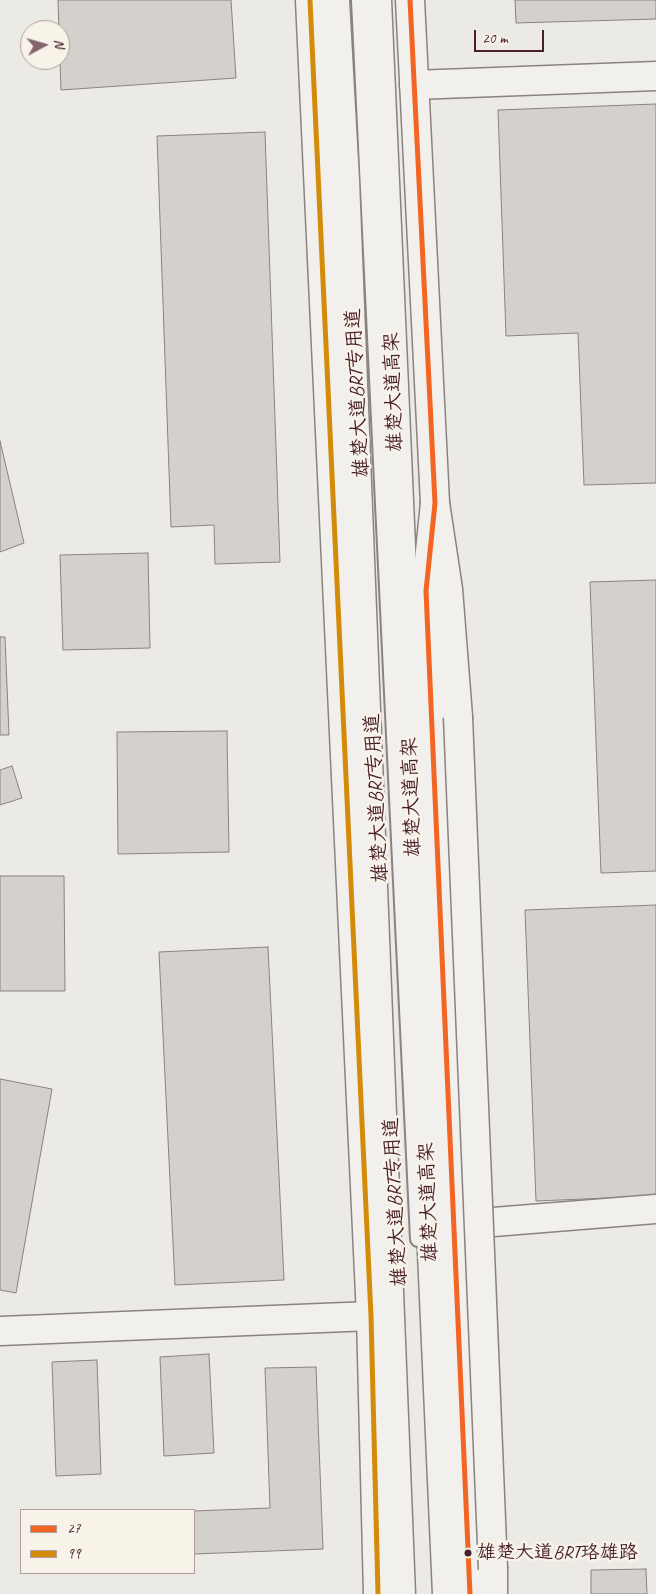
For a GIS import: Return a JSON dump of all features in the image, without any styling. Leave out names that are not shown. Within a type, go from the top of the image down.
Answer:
[{"type":"main road","points":[[310,0],[371,1316],[378,1594]]},
{"type":"main road","name":"雄楚大道高架","points":[[335,0],[346,190],[401,1594]]},
{"type":"main road","name":"雄楚大道高架","points":[[377,0],[447,1594]]},
{"type":"main road","points":[[410,0],[435,503],[448,589],[458,717],[493,1594]]},
{"type":"main road","points":[[414,85],[656,76]]},
{"type":"main road","points":[[435,503],[426,591],[470,1594]]},
{"type":"main road","points":[[454,1226],[656,1209]]},
{"type":"main road","points":[[0,1331],[371,1316]]},
{"type":"lane","name":"雄楚大道BRT专用道","points":[[359,0],[434,1594]]},
{"type":"building","points":[[58,0],[231,0],[236,78],[61,90],[60,70],[70,70],[70,20],[59,20]]},
{"type":"building","points":[[515,0],[656,0],[656,19],[516,23]]},
{"type":"building","points":[[656,104],[656,483],[584,485],[578,333],[506,336],[498,110]]},
{"type":"building","points":[[265,132],[280,562],[215,564],[214,525],[171,527],[157,136]]},
{"type":"building","points":[[0,441],[24,543],[0,552]]},
{"type":"building","points":[[148,553],[150,648],[63,650],[60,555]]},
{"type":"building","points":[[656,580],[656,871],[601,873],[590,582]]},
{"type":"building","points":[[0,637],[5,637],[9,735],[0,735]]},
{"type":"building","points":[[227,731],[229,852],[118,854],[117,732]]},
{"type":"building","points":[[12,766],[22,798],[0,805],[0,770]]},
{"type":"building","points":[[0,876],[64,876],[65,991],[0,991]]},
{"type":"building","points":[[656,905],[656,1196],[536,1201],[525,910]]},
{"type":"building","points":[[268,947],[284,1280],[175,1285],[159,952]]},
{"type":"building","points":[[0,1079],[52,1089],[16,1293],[0,1290]]},
{"type":"building","points":[[209,1354],[214,1453],[164,1456],[160,1357]]},
{"type":"building","points":[[97,1360],[101,1474],[56,1476],[52,1362]]},
{"type":"building","points":[[316,1367],[323,1549],[195,1554],[195,1511],[270,1508],[265,1368]]},
{"type":"building","points":[[646,1569],[647,1594],[591,1594],[591,1570]]},
{"type":"transit line","name":"99","points":[[310,0],[371,1316],[378,1594]]},
{"type":"transit line","name":"27","points":[[410,0],[435,503],[426,591],[470,1594]]},
{"type":"place","name":"雄楚大道BRT珞雄路","points":[[468,1553]]}]
